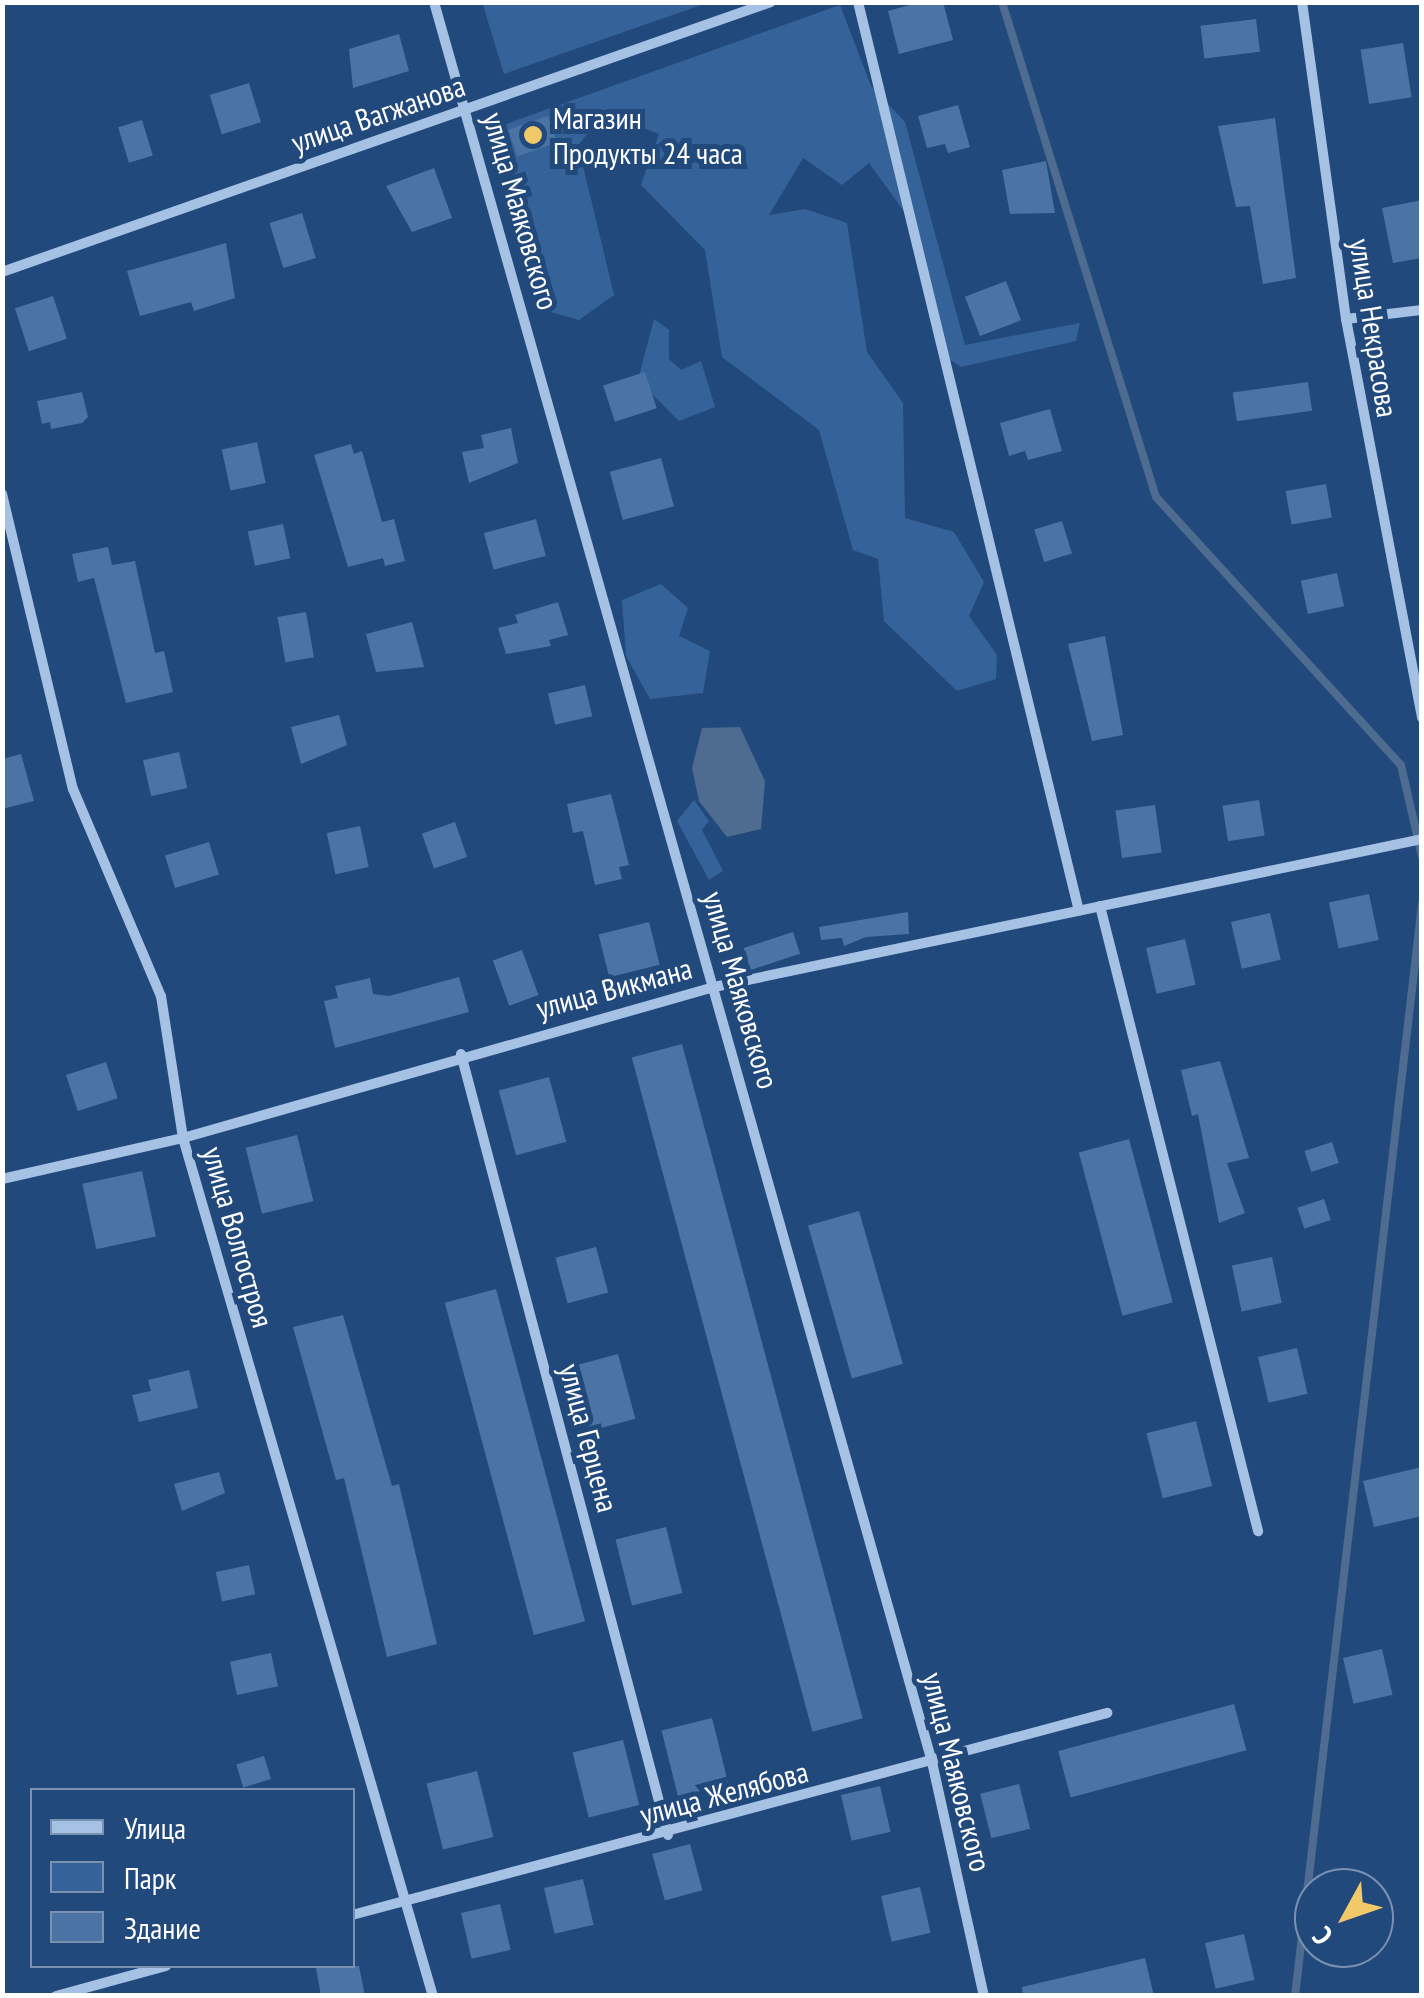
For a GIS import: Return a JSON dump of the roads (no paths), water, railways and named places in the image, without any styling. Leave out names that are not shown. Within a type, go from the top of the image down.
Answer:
[{"type":"street","name":"улица Маяковского","points":[[434,2],[932,1762],[984,1996]]},
{"type":"street","name":"улица Вагжанова","points":[[2,272],[771,2]]},
{"type":"street","points":[[858,2],[1078,910]]},
{"type":"street","name":"улица Некрасова","points":[[1302,2],[1346,319],[1422,718]]},
{"type":"street","points":[[1346,319],[1422,310]]},
{"type":"street","name":"улица Волгостроя","points":[[2,494],[73,789],[161,996],[183,1138],[433,1996]]},
{"type":"street","name":"улица Викмана","points":[[2,1179],[183,1138],[461,1054],[714,987],[1422,839]]},
{"type":"street","points":[[1100,906],[1258,1530]]},
{"type":"street","name":"улица Герцена","points":[[461,1054],[668,1835]]},
{"type":"street","name":"улица Желябова","points":[[355,1913],[668,1835],[1107,1713]]},
{"type":"street","points":[[56,1996],[159,1968]]},
{"type":"waterway","points":[[1002,2],[1156,497],[1401,765],[1422,857]]},
{"type":"waterway","points":[[1295,1996],[1422,903]]},
{"type":"place","name":"Магазин Продукты 24 часа","points":[[533,135]]}]
